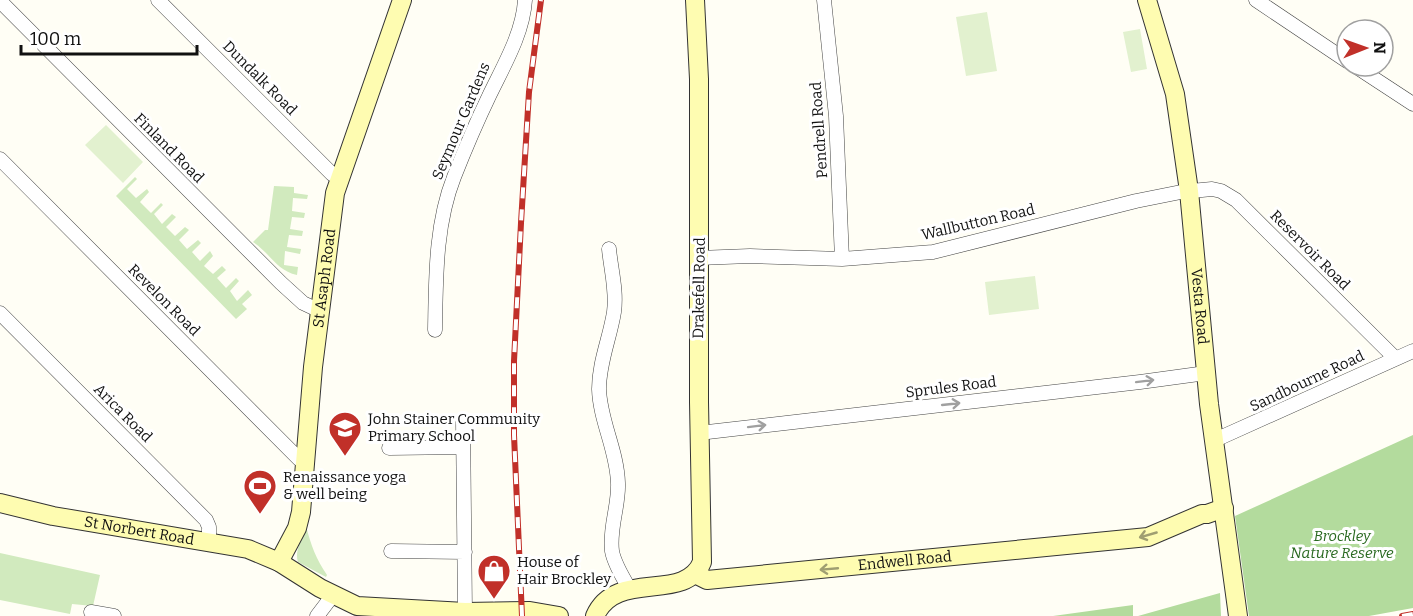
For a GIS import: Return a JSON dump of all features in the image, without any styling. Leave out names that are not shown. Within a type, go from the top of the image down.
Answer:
[{"type":"street","name":"Dundalk Road","points":[[158,0],[332,174],[339,178]]},
{"type":"street","name":"St Asaph Road","points":[[279,562],[297,528],[301,512],[313,367],[335,193],[402,0]]},
{"type":"street","name":"Seymour Gardens","points":[[435,330],[439,242],[446,203],[479,118],[509,54],[522,20],[525,0]]},
{"type":"street","name":"Drakefell Road","points":[[695,0],[699,79],[699,433],[702,562],[695,574]]},
{"type":"street","name":"Pendrell Road","points":[[824,0],[836,116],[842,259]]},
{"type":"street","name":"Vesta Road","points":[[1147,0],[1175,94],[1189,191],[1206,373],[1237,610]]},
{"type":"street","points":[[1257,0],[1335,53]]},
{"type":"street","name":"Finland Road","points":[[0,1],[281,283],[303,303],[320,311]]},
{"type":"street","points":[[1373,78],[1413,104]]},
{"type":"street","name":"Revelon Road","points":[[0,159],[299,459],[306,459]]},
{"type":"street","name":"Reservoir Road","points":[[1189,191],[1212,189],[1221,191],[1236,200],[1395,358]]},
{"type":"street","name":"Wallbutton Road","points":[[698,258],[750,256],[842,259],[933,252],[1136,201],[1189,191]]},
{"type":"street","points":[[609,249],[615,302],[600,374],[600,399],[604,421],[615,455],[618,476],[612,548],[629,588]]},
{"type":"street","name":"Arica Road","points":[[0,314],[206,520],[209,527],[209,541]]},
{"type":"street","name":"Sandbourne Road","points":[[1215,440],[1262,421],[1413,351]]},
{"type":"street","name":"Sprules Road","points":[[699,433],[1206,373]]},
{"type":"street","points":[[463,420],[465,612]]},
{"type":"street","points":[[389,448],[463,447]]},
{"type":"street","name":"St Norbert Road","points":[[0,503],[53,516],[248,549],[279,562],[302,578],[357,606],[465,612],[530,611],[559,616]]},
{"type":"street","name":"Endwell Road","points":[[595,616],[599,607],[612,595],[629,588],[682,581],[695,574],[707,580],[1148,537],[1202,514],[1224,508]]},
{"type":"street","points":[[391,551],[465,552]]},
{"type":"street","points":[[317,616],[333,595]]},
{"type":"street","points":[[91,612],[114,616]]},
{"type":"green space","points":[[987,12],[997,71],[966,76],[956,17]]},
{"type":"green space","points":[[1140,29],[1147,69],[1131,72],[1123,32]]},
{"type":"green space","points":[[106,125],[143,162],[123,183],[85,145]]},
{"type":"green space","points":[[135,177],[137,179],[127,189],[136,198],[147,189],[149,192],[140,202],[151,213],[161,203],[163,205],[154,214],[162,224],[172,214],[176,217],[166,227],[175,236],[185,227],[189,230],[179,240],[187,249],[198,240],[201,243],[192,252],[200,261],[210,251],[213,256],[204,266],[213,274],[222,266],[226,270],[217,278],[226,288],[236,278],[239,281],[230,291],[237,301],[248,290],[252,295],[242,304],[247,309],[236,319],[116,196]]},
{"type":"green space","points":[[274,186],[294,187],[294,193],[308,195],[307,199],[293,198],[292,211],[305,213],[304,218],[292,217],[290,229],[303,231],[302,236],[289,235],[287,247],[301,249],[300,254],[285,251],[284,265],[298,267],[297,275],[284,270],[253,242],[265,230],[268,230]]},
{"type":"green space","points":[[1035,276],[1039,309],[989,315],[985,282]]},
{"type":"green space","name":"Brockley Nature Reserve","points":[[1413,435],[1413,608],[1369,616],[1249,616],[1235,516]]},
{"type":"green space","points":[[306,526],[314,552],[326,577],[298,562],[298,548]]},
{"type":"green space","points":[[0,553],[100,575],[93,606],[72,604],[70,614],[0,600]]},
{"type":"green space","points":[[1220,593],[1221,616],[1138,616]]},
{"type":"green space","points":[[1133,605],[1133,616],[1053,616]]},
{"type":"railway","points":[[522,616],[514,435],[514,361],[529,92],[541,0]]},
{"type":"railway","points":[[1402,616],[1413,614]]},
{"type":"place","name":"John Stainer Community Primary School","points":[[345,457]]},
{"type":"place","name":"Renaissance yoga & well being","points":[[260,515]]},
{"type":"place","name":"House of Hair Brockley","points":[[494,600]]}]
